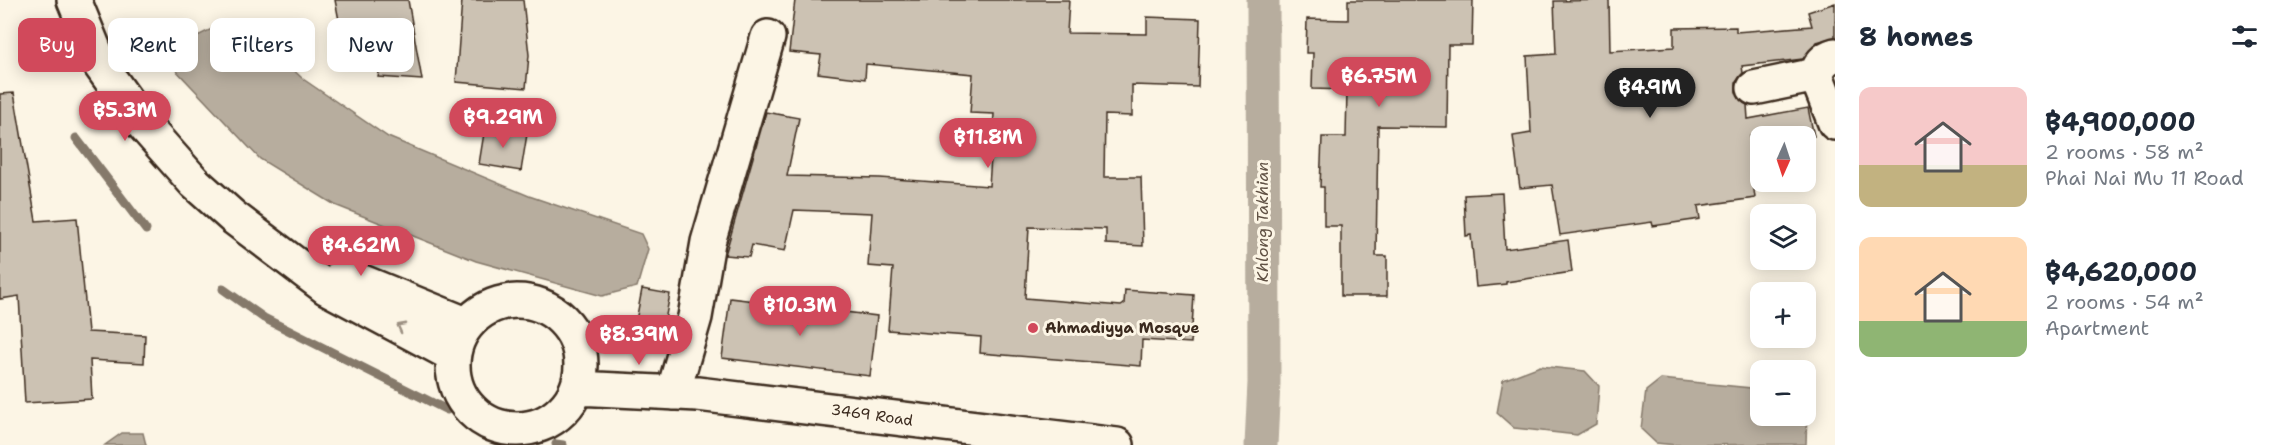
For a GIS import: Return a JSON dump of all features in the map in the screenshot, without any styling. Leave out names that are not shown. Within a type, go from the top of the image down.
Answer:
[{"type":"street","points":[[85,3],[101,66],[141,122],[195,183],[249,229],[327,288],[453,355]]},
{"type":"street","points":[[682,392],[708,242],[768,37]]},
{"type":"street","points":[[1754,88],[1825,65],[1835,123]]},
{"type":"street","points":[[249,229],[367,285],[466,324]]},
{"type":"street","points":[[509,300],[526,300],[543,305],[569,326],[578,341],[579,377],[568,405],[555,417],[541,425],[503,436],[476,415],[465,403],[457,389],[452,372],[453,355],[457,339],[466,324],[478,313],[509,300]]},
{"type":"street","name":"3469 Road","points":[[579,377],[1040,440],[1117,445]]},
{"type":"shaded area","points":[[210,30],[210,72],[296,72],[388,137],[529,196],[641,234],[648,249],[637,287],[602,296],[476,261],[335,205],[260,159],[178,72],[198,72],[198,36]]},
{"type":"shaded area","points":[[1540,366],[1585,371],[1599,386],[1596,424],[1577,435],[1514,428],[1497,413],[1503,380]]},
{"type":"shaded area","points":[[1661,379],[1750,388],[1750,426],[1807,426],[1806,444],[1676,445],[1656,443],[1641,429],[1646,391]]},
{"type":"shaded area","points":[[122,433],[143,433],[146,445],[105,445]]},
{"type":"building","points":[[335,0],[408,0],[411,18],[339,18]]},
{"type":"building","points":[[462,0],[523,0],[529,55],[526,88],[456,82]]},
{"type":"building","points":[[795,0],[1069,0],[1067,33],[1147,34],[1147,17],[1200,19],[1198,87],[1132,85],[1132,116],[1105,115],[1104,177],[1141,177],[1143,246],[1106,244],[1106,229],[1029,227],[1025,298],[1121,306],[1124,304],[1125,290],[1194,295],[1191,343],[1142,340],[1141,366],[980,353],[981,337],[888,330],[893,268],[868,266],[872,213],[794,210],[785,251],[752,245],[749,257],[725,255],[766,112],[799,118],[787,176],[880,178],[989,186],[994,114],[970,113],[973,74],[866,64],[865,79],[818,73],[821,55],[789,52]]},
{"type":"building","points":[[1348,0],[1473,0],[1472,45],[1448,45],[1447,127],[1378,126],[1376,256],[1387,256],[1387,296],[1341,296],[1341,226],[1324,226],[1324,187],[1320,187],[1322,137],[1346,137],[1347,90],[1312,89],[1313,53],[1306,53],[1307,19],[1348,20]]},
{"type":"building","points":[[1609,0],[1610,51],[1674,47],[1674,28],[1736,27],[1736,32],[1812,26],[1808,12],[1835,3],[1835,37],[1817,42],[1803,59],[1742,66],[1743,73],[1736,82],[1736,91],[1740,100],[1747,105],[1748,119],[1808,108],[1812,126],[1750,126],[1750,192],[1754,192],[1755,198],[1698,206],[1700,219],[1653,226],[1652,222],[1560,235],[1552,185],[1520,188],[1513,136],[1531,133],[1527,56],[1556,54],[1554,1]]},
{"type":"building","points":[[414,34],[422,80],[378,77],[379,72],[414,72]]},
{"type":"building","points":[[14,93],[36,221],[77,218],[88,332],[145,335],[144,363],[90,360],[92,399],[25,403],[19,296],[0,299],[0,94]]},
{"type":"building","points":[[485,127],[527,134],[521,171],[479,164]]},
{"type":"building","points":[[1502,193],[1505,249],[1568,240],[1572,272],[1476,287],[1471,235],[1466,236],[1464,195]]},
{"type":"building","points":[[642,289],[670,294],[660,347],[632,342]]},
{"type":"building","points":[[730,298],[877,316],[870,376],[722,358]]},
{"type":"waterway","name":"Khlong Takhian","points":[[1261,445],[1264,383],[1263,0]]},
{"type":"waterway","points":[[76,138],[146,230]]},
{"type":"waterway","points":[[223,289],[264,318],[447,410]]},
{"type":"waterway","points":[[556,444],[563,445]]},
{"type":"place","name":"Ahmadiyya Mosque","points":[[1033,328]]}]
